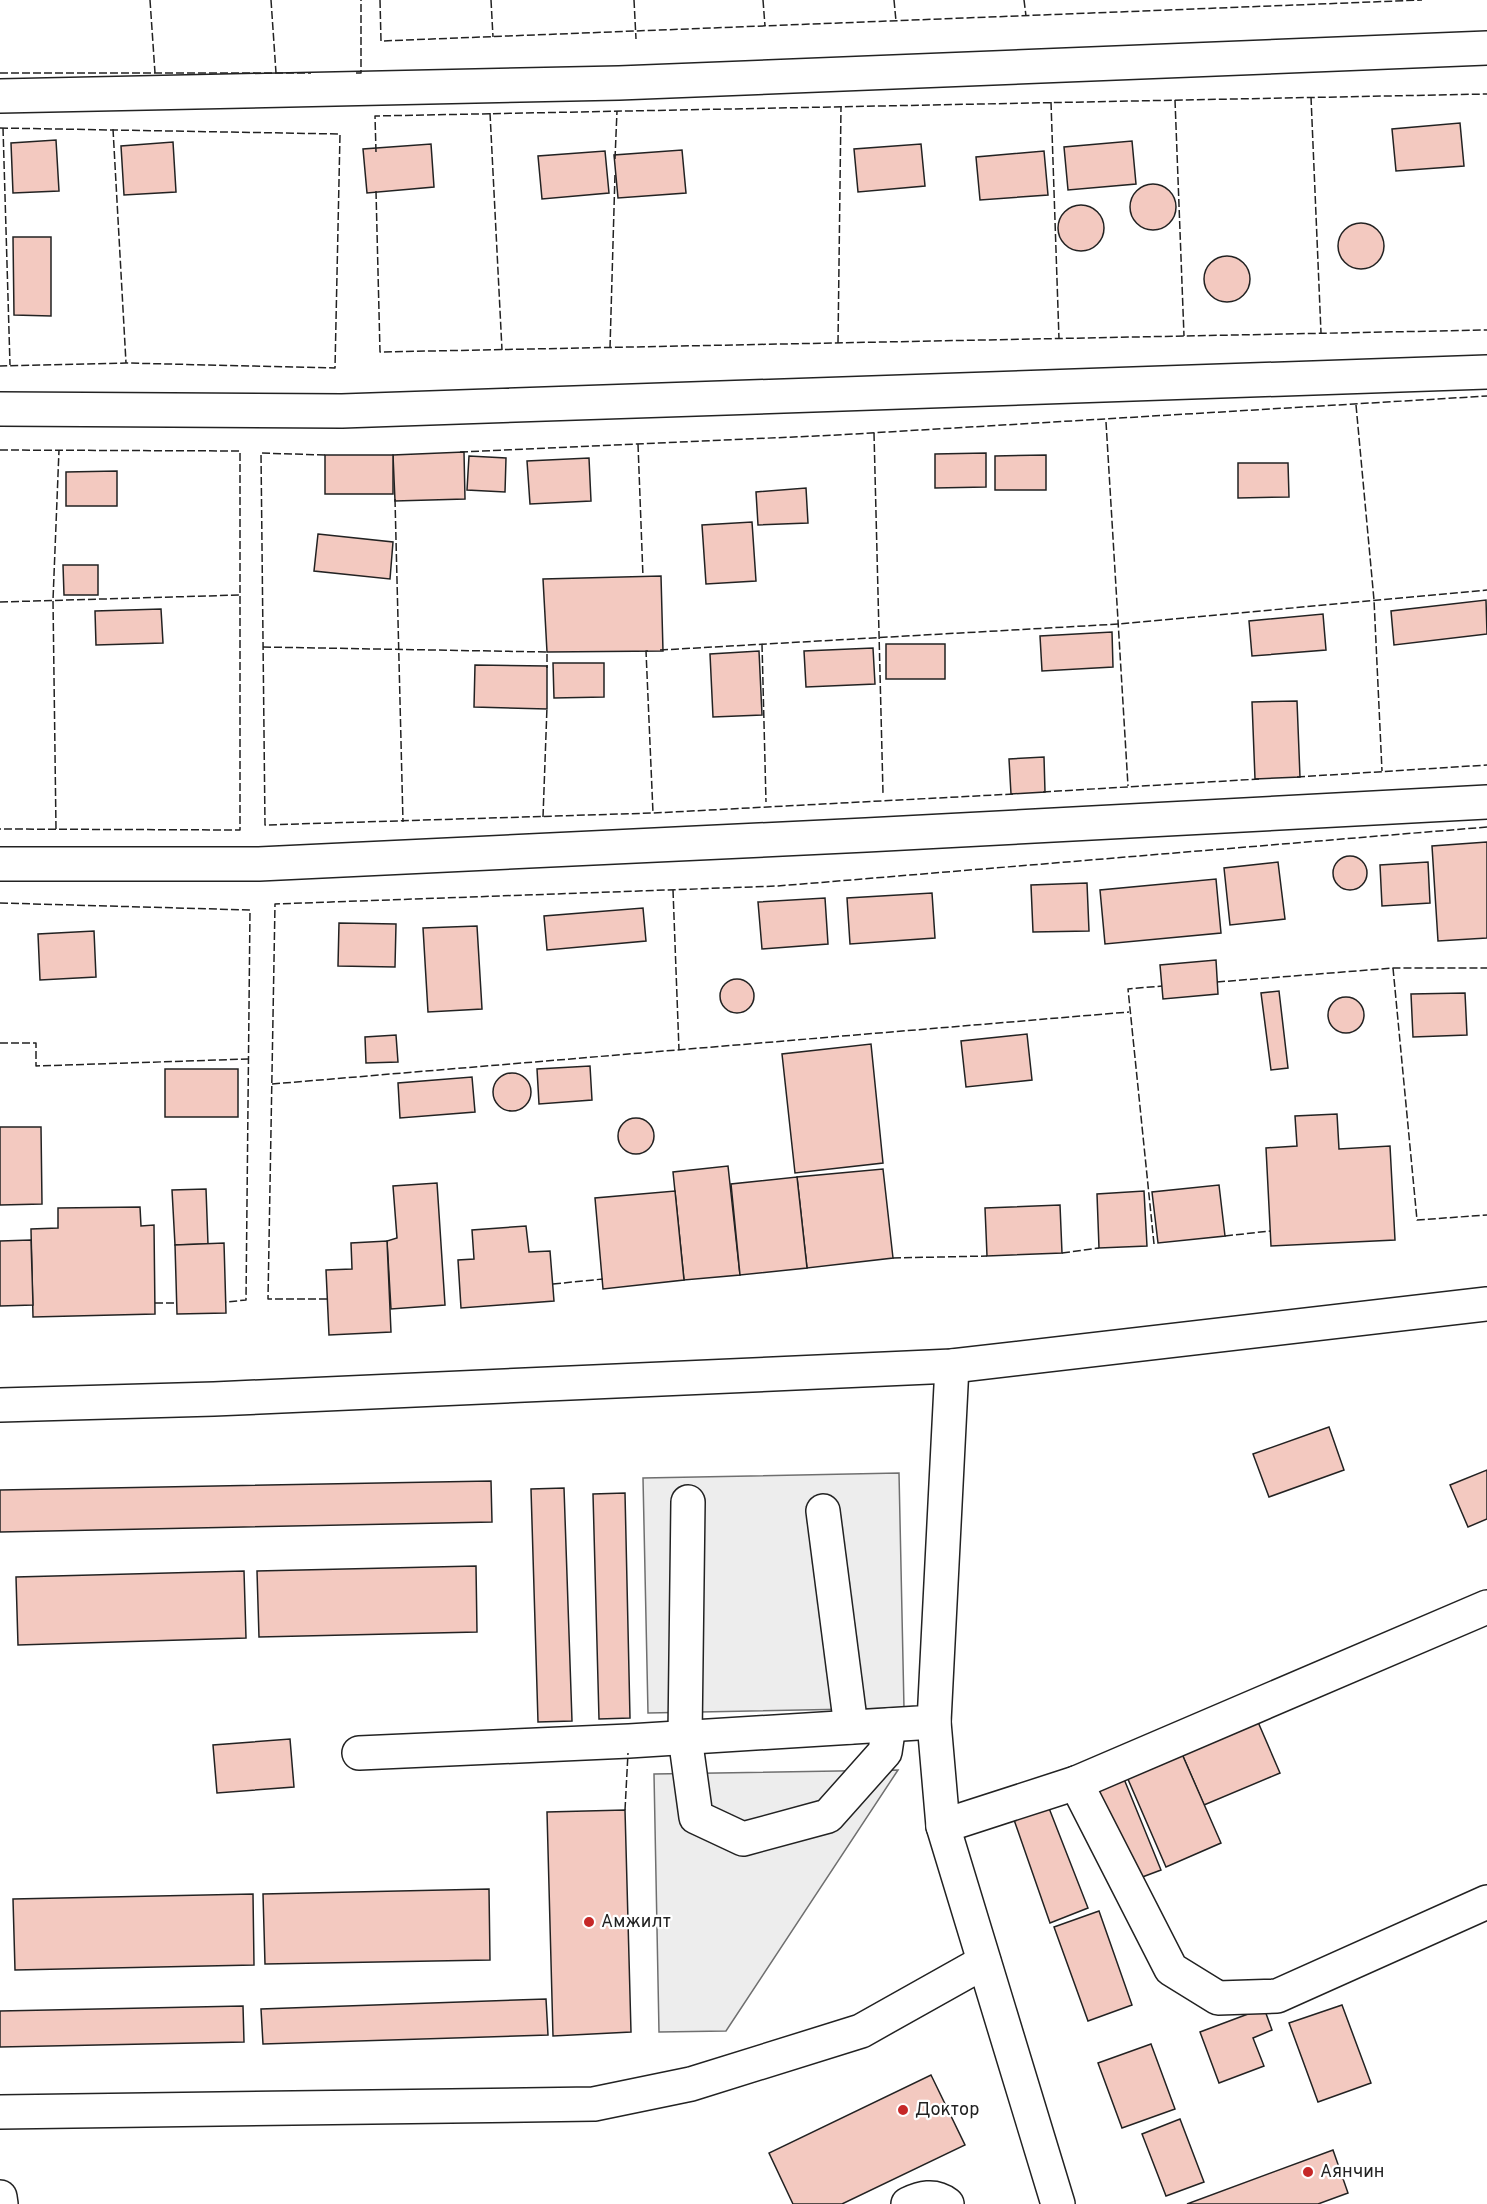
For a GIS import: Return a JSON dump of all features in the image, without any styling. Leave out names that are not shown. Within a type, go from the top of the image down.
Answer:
[{"type":"street","points":[[0,96],[618,83],[1487,48]]},
{"type":"street","points":[[0,409],[342,411],[1487,372]]},
{"type":"street","points":[[0,864],[259,864],[1487,802]]},
{"type":"street","points":[[0,1405],[214,1399],[952,1365],[1487,1304]]},
{"type":"street","points":[[952,1365],[934,1722],[943,1826],[1058,2204]]},
{"type":"street","points":[[688,1502],[685,1737],[696,1817],[743,1839],[828,1816],[885,1752],[889,1725]]},
{"type":"street","points":[[823,1511],[851,1727]]},
{"type":"street","points":[[943,1826],[1076,1783],[1487,1607]]},
{"type":"street","points":[[359,1753],[934,1722]]},
{"type":"street","points":[[1076,1783],[1171,1969],[1218,1998],[1276,1996],[1487,1902]]},
{"type":"street","points":[[0,2112],[594,2104],[691,2084],[861,2031],[984,1962]]},
{"type":"street","points":[[0,2197],[1,2204]]},
{"type":"street","points":[[908,2204],[923,2197],[941,2200],[946,2204]]},
{"type":"shaded area","points":[[899,1473],[904,1708],[648,1713],[643,1478]]},
{"type":"shaded area","points":[[898,1770],[726,2031],[659,2032],[654,1774]]},
{"type":"building","points":[[1460,123],[1464,166],[1396,171],[1392,129]]},
{"type":"building","points":[[56,140],[59,191],[13,193],[11,143]]},
{"type":"building","points":[[1132,141],[1136,184],[1068,190],[1064,147]]},
{"type":"building","points":[[173,142],[176,192],[124,195],[121,146]]},
{"type":"building","points":[[431,144],[434,187],[367,193],[363,149]]},
{"type":"building","points":[[921,144],[925,186],[858,192],[854,149]]},
{"type":"building","points":[[682,150],[686,193],[618,198],[614,155]]},
{"type":"building","points":[[605,151],[609,193],[542,199],[538,156]]},
{"type":"building","points":[[1044,151],[1048,195],[980,200],[976,157]]},
{"type":"building","points":[[1153,184],[1169,191],[1176,207],[1169,223],[1153,230],[1137,223],[1130,207],[1137,191]]},
{"type":"building","points":[[1081,205],[1097,212],[1104,228],[1097,244],[1081,251],[1065,244],[1058,228],[1065,212]]},
{"type":"building","points":[[1361,223],[1377,230],[1384,246],[1377,262],[1361,269],[1345,262],[1338,246],[1345,230]]},
{"type":"building","points":[[13,237],[51,237],[51,316],[14,315]]},
{"type":"building","points":[[1227,256],[1243,263],[1250,279],[1243,295],[1227,302],[1211,295],[1204,279],[1211,263]]},
{"type":"building","points":[[464,452],[465,499],[395,501],[393,455]]},
{"type":"building","points":[[986,453],[986,487],[935,488],[935,454]]},
{"type":"building","points":[[325,455],[393,455],[393,494],[325,494]]},
{"type":"building","points":[[1046,455],[1046,490],[995,490],[995,456]]},
{"type":"building","points":[[469,456],[506,458],[505,492],[467,490]]},
{"type":"building","points":[[589,458],[591,501],[530,504],[527,461]]},
{"type":"building","points":[[1238,463],[1288,463],[1289,497],[1238,498]]},
{"type":"building","points":[[117,471],[117,506],[66,506],[66,472]]},
{"type":"building","points":[[806,488],[808,523],[758,525],[756,492]]},
{"type":"building","points":[[752,522],[756,581],[706,584],[702,525]]},
{"type":"building","points":[[318,534],[393,542],[390,579],[314,571]]},
{"type":"building","points":[[63,565],[98,565],[98,595],[64,595]]},
{"type":"building","points":[[661,576],[663,651],[547,652],[543,579]]},
{"type":"building","points":[[1486,600],[1487,634],[1394,645],[1391,611]]},
{"type":"building","points":[[161,609],[163,643],[96,645],[95,611]]},
{"type":"building","points":[[1323,614],[1326,650],[1252,656],[1249,621]]},
{"type":"building","points":[[1112,632],[1113,667],[1042,671],[1040,636]]},
{"type":"building","points":[[886,644],[945,644],[945,679],[886,679]]},
{"type":"building","points":[[873,648],[875,684],[806,687],[804,651]]},
{"type":"building","points":[[759,651],[762,715],[713,717],[710,654]]},
{"type":"building","points":[[553,663],[604,663],[604,697],[554,698]]},
{"type":"building","points":[[475,665],[547,666],[547,709],[474,707]]},
{"type":"building","points":[[1297,701],[1300,777],[1255,779],[1252,702]]},
{"type":"building","points":[[1044,757],[1045,792],[1011,794],[1009,759]]},
{"type":"building","points":[[1487,842],[1487,938],[1438,941],[1432,846]]},
{"type":"building","points":[[1350,856],[1362,861],[1367,873],[1362,885],[1350,890],[1338,885],[1333,873],[1338,861]]},
{"type":"building","points":[[1278,862],[1285,919],[1230,925],[1224,868]]},
{"type":"building","points":[[1428,862],[1430,903],[1382,906],[1380,865]]},
{"type":"building","points":[[1216,879],[1221,933],[1105,944],[1100,890]]},
{"type":"building","points":[[1087,883],[1089,931],[1033,932],[1031,885]]},
{"type":"building","points":[[932,893],[935,938],[850,944],[847,898]]},
{"type":"building","points":[[825,898],[828,944],[762,949],[758,902]]},
{"type":"building","points":[[643,908],[646,941],[547,950],[544,916]]},
{"type":"building","points":[[339,923],[396,924],[395,967],[338,966]]},
{"type":"building","points":[[477,926],[482,1009],[428,1012],[423,928]]},
{"type":"building","points":[[94,931],[96,977],[40,980],[38,934]]},
{"type":"building","points":[[1216,960],[1218,994],[1163,999],[1160,965]]},
{"type":"building","points":[[737,979],[749,984],[754,996],[749,1008],[737,1013],[725,1008],[720,996],[725,984]]},
{"type":"building","points":[[1279,991],[1288,1068],[1271,1070],[1261,993]]},
{"type":"building","points":[[1465,993],[1467,1035],[1413,1037],[1411,994]]},
{"type":"building","points":[[1346,997],[1359,1002],[1364,1015],[1359,1028],[1346,1033],[1333,1028],[1328,1015],[1333,1002]]},
{"type":"building","points":[[1027,1034],[1032,1080],[966,1087],[961,1041]]},
{"type":"building","points":[[396,1035],[398,1062],[366,1063],[365,1037]]},
{"type":"building","points":[[871,1044],[883,1163],[795,1173],[782,1054]]},
{"type":"building","points":[[590,1066],[592,1100],[539,1104],[537,1069]]},
{"type":"building","points":[[165,1069],[238,1069],[238,1117],[165,1117]]},
{"type":"building","points":[[512,1073],[526,1078],[531,1092],[526,1106],[512,1111],[498,1106],[493,1092],[498,1078]]},
{"type":"building","points":[[472,1077],[475,1112],[400,1118],[398,1083]]},
{"type":"building","points":[[1337,1114],[1339,1149],[1390,1146],[1395,1240],[1271,1246],[1266,1148],[1297,1146],[1295,1116]]},
{"type":"building","points":[[636,1118],[649,1123],[654,1136],[649,1149],[636,1154],[623,1149],[618,1136],[623,1123]]},
{"type":"building","points":[[0,1127],[41,1127],[42,1204],[0,1205]]},
{"type":"building","points":[[728,1166],[740,1275],[684,1280],[673,1172]]},
{"type":"building","points":[[883,1169],[893,1258],[807,1268],[797,1177]]},
{"type":"building","points":[[797,1177],[807,1268],[740,1275],[731,1184]]},
{"type":"building","points":[[437,1183],[445,1305],[391,1309],[387,1241],[397,1238],[393,1186]]},
{"type":"building","points":[[1219,1185],[1225,1236],[1158,1243],[1152,1192]]},
{"type":"building","points":[[206,1189],[208,1244],[175,1245],[172,1190]]},
{"type":"building","points":[[675,1191],[684,1280],[603,1289],[595,1198]]},
{"type":"building","points":[[1144,1191],[1147,1246],[1099,1248],[1097,1194]]},
{"type":"building","points":[[1060,1205],[1062,1253],[987,1256],[985,1208]]},
{"type":"building","points":[[140,1207],[141,1226],[154,1225],[155,1314],[33,1317],[31,1229],[58,1228],[58,1208]]},
{"type":"building","points":[[526,1226],[529,1252],[550,1251],[554,1301],[461,1308],[458,1260],[474,1259],[472,1230]]},
{"type":"building","points":[[31,1240],[33,1305],[0,1306],[0,1241]]},
{"type":"building","points":[[387,1241],[391,1332],[329,1335],[326,1270],[352,1269],[351,1243]]},
{"type":"building","points":[[224,1243],[226,1313],[177,1314],[175,1245]]},
{"type":"building","points":[[1329,1427],[1344,1470],[1269,1497],[1253,1454]]},
{"type":"building","points":[[1487,1470],[1487,1519],[1468,1527],[1450,1485]]},
{"type":"building","points":[[491,1481],[492,1522],[0,1532],[0,1490]]},
{"type":"building","points":[[564,1488],[572,1721],[538,1722],[531,1489]]},
{"type":"building","points":[[625,1493],[630,1718],[599,1719],[593,1494]]},
{"type":"building","points":[[476,1566],[477,1632],[259,1637],[257,1571]]},
{"type":"building","points":[[244,1571],[246,1638],[18,1645],[16,1577]]},
{"type":"building","points":[[1258,1722],[1280,1773],[1204,1805],[1182,1754]]},
{"type":"building","points":[[290,1739],[294,1787],[217,1793],[213,1745]]},
{"type":"building","points":[[1182,1754],[1221,1843],[1166,1867],[1127,1777]]},
{"type":"building","points":[[1124,1779],[1161,1870],[1129,1882],[1084,1793]]},
{"type":"building","points":[[1047,1803],[1088,1908],[1050,1923],[1012,1814]]},
{"type":"building","name":"Амжилт","points":[[625,1810],[631,2032],[553,2036],[547,1812]]},
{"type":"building","points":[[489,1889],[490,1960],[265,1964],[263,1894]]},
{"type":"building","points":[[253,1894],[254,1965],[15,1970],[13,1899]]},
{"type":"building","points":[[1099,1911],[1132,2005],[1088,2021],[1054,1927]]},
{"type":"building","points":[[546,1999],[548,2035],[263,2044],[261,2009]]},
{"type":"building","points":[[1342,2005],[1371,2083],[1318,2102],[1289,2023]]},
{"type":"building","points":[[243,2006],[244,2042],[0,2047],[0,2011]]},
{"type":"building","points":[[1264,2008],[1272,2030],[1253,2038],[1264,2066],[1219,2083],[1200,2032]]},
{"type":"building","points":[[1151,2044],[1175,2109],[1122,2128],[1098,2063]]},
{"type":"building","name":"Доктор","points":[[931,2075],[965,2145],[842,2204],[793,2204],[769,2153]]},
{"type":"building","points":[[1180,2119],[1204,2182],[1166,2196],[1142,2134]]},
{"type":"building","name":"Аянчин","points":[[1333,2150],[1348,2193],[1318,2204],[1187,2204]]},
{"type":"fence","points":[[150,0],[155,73]]},
{"type":"fence","points":[[271,0],[276,73]]},
{"type":"fence","points":[[356,73],[361,73],[361,0]]},
{"type":"fence","points":[[380,0],[381,41],[1422,0]]},
{"type":"fence","points":[[491,0],[493,37]]},
{"type":"fence","points":[[634,0],[636,39]]},
{"type":"fence","points":[[763,0],[765,26]]},
{"type":"fence","points":[[894,0],[896,21]]},
{"type":"fence","points":[[1024,0],[1026,16]]},
{"type":"fence","points":[[0,73],[311,73]]},
{"type":"fence","points":[[376,152],[375,116],[1487,94]]},
{"type":"fence","points":[[1311,97],[1321,333]]},
{"type":"fence","points":[[1175,100],[1184,336]]},
{"type":"fence","points":[[1051,102],[1059,339]]},
{"type":"fence","points":[[838,343],[841,107]]},
{"type":"fence","points":[[615,159],[617,111]]},
{"type":"fence","points":[[490,113],[502,350]]},
{"type":"fence","points":[[0,128],[340,134],[335,368],[126,363],[0,366]]},
{"type":"fence","points":[[3,128],[10,365]]},
{"type":"fence","points":[[113,129],[126,363]]},
{"type":"fence","points":[[610,348],[615,174]]},
{"type":"fence","points":[[376,191],[380,352],[1487,330]]},
{"type":"fence","points":[[460,452],[837,435],[1487,396]]},
{"type":"fence","points":[[1356,405],[1374,600],[1382,771]]},
{"type":"fence","points":[[1106,422],[1128,786]]},
{"type":"fence","points":[[874,433],[883,793]]},
{"type":"fence","points":[[638,444],[643,577]]},
{"type":"fence","points":[[0,450],[240,451],[240,830],[0,829]]},
{"type":"fence","points":[[56,829],[53,600],[59,450]]},
{"type":"fence","points":[[325,455],[261,453],[265,825],[653,813],[1013,794]]},
{"type":"fence","points":[[395,499],[403,822]]},
{"type":"fence","points":[[660,650],[1119,624],[1487,590]]},
{"type":"fence","points":[[0,602],[240,595]]},
{"type":"fence","points":[[762,644],[766,802]]},
{"type":"fence","points":[[263,647],[547,652],[547,668]]},
{"type":"fence","points":[[648,651],[646,651],[653,813]]},
{"type":"fence","points":[[543,817],[547,707]]},
{"type":"fence","points":[[1297,777],[1487,765]]},
{"type":"fence","points":[[1043,792],[1259,779]]},
{"type":"fence","points":[[327,1299],[268,1299],[275,904],[778,886],[1487,827]]},
{"type":"fence","points":[[673,890],[679,1050]]},
{"type":"fence","points":[[0,903],[250,910],[246,1300],[226,1302]]},
{"type":"fence","points":[[1393,968],[1417,1220],[1487,1215]]},
{"type":"fence","points":[[1217,982],[1393,968],[1487,968]]},
{"type":"fence","points":[[1154,1244],[1128,989],[1162,986]]},
{"type":"fence","points":[[272,1084],[1129,1012]]},
{"type":"fence","points":[[0,1043],[36,1043],[36,1066],[248,1059]]},
{"type":"fence","points":[[1225,1236],[1270,1231]]},
{"type":"fence","points":[[1062,1253],[1099,1248]]},
{"type":"fence","points":[[893,1258],[987,1256]]},
{"type":"fence","points":[[553,1284],[603,1279]]},
{"type":"fence","points":[[155,1303],[176,1303]]},
{"type":"fence","points":[[625,1810],[628,1753]]},
{"type":"place","name":"Амжилт","points":[[589,1922]]},
{"type":"place","name":"Доктор","points":[[903,2110]]},
{"type":"place","name":"Аянчин","points":[[1308,2172]]}]
